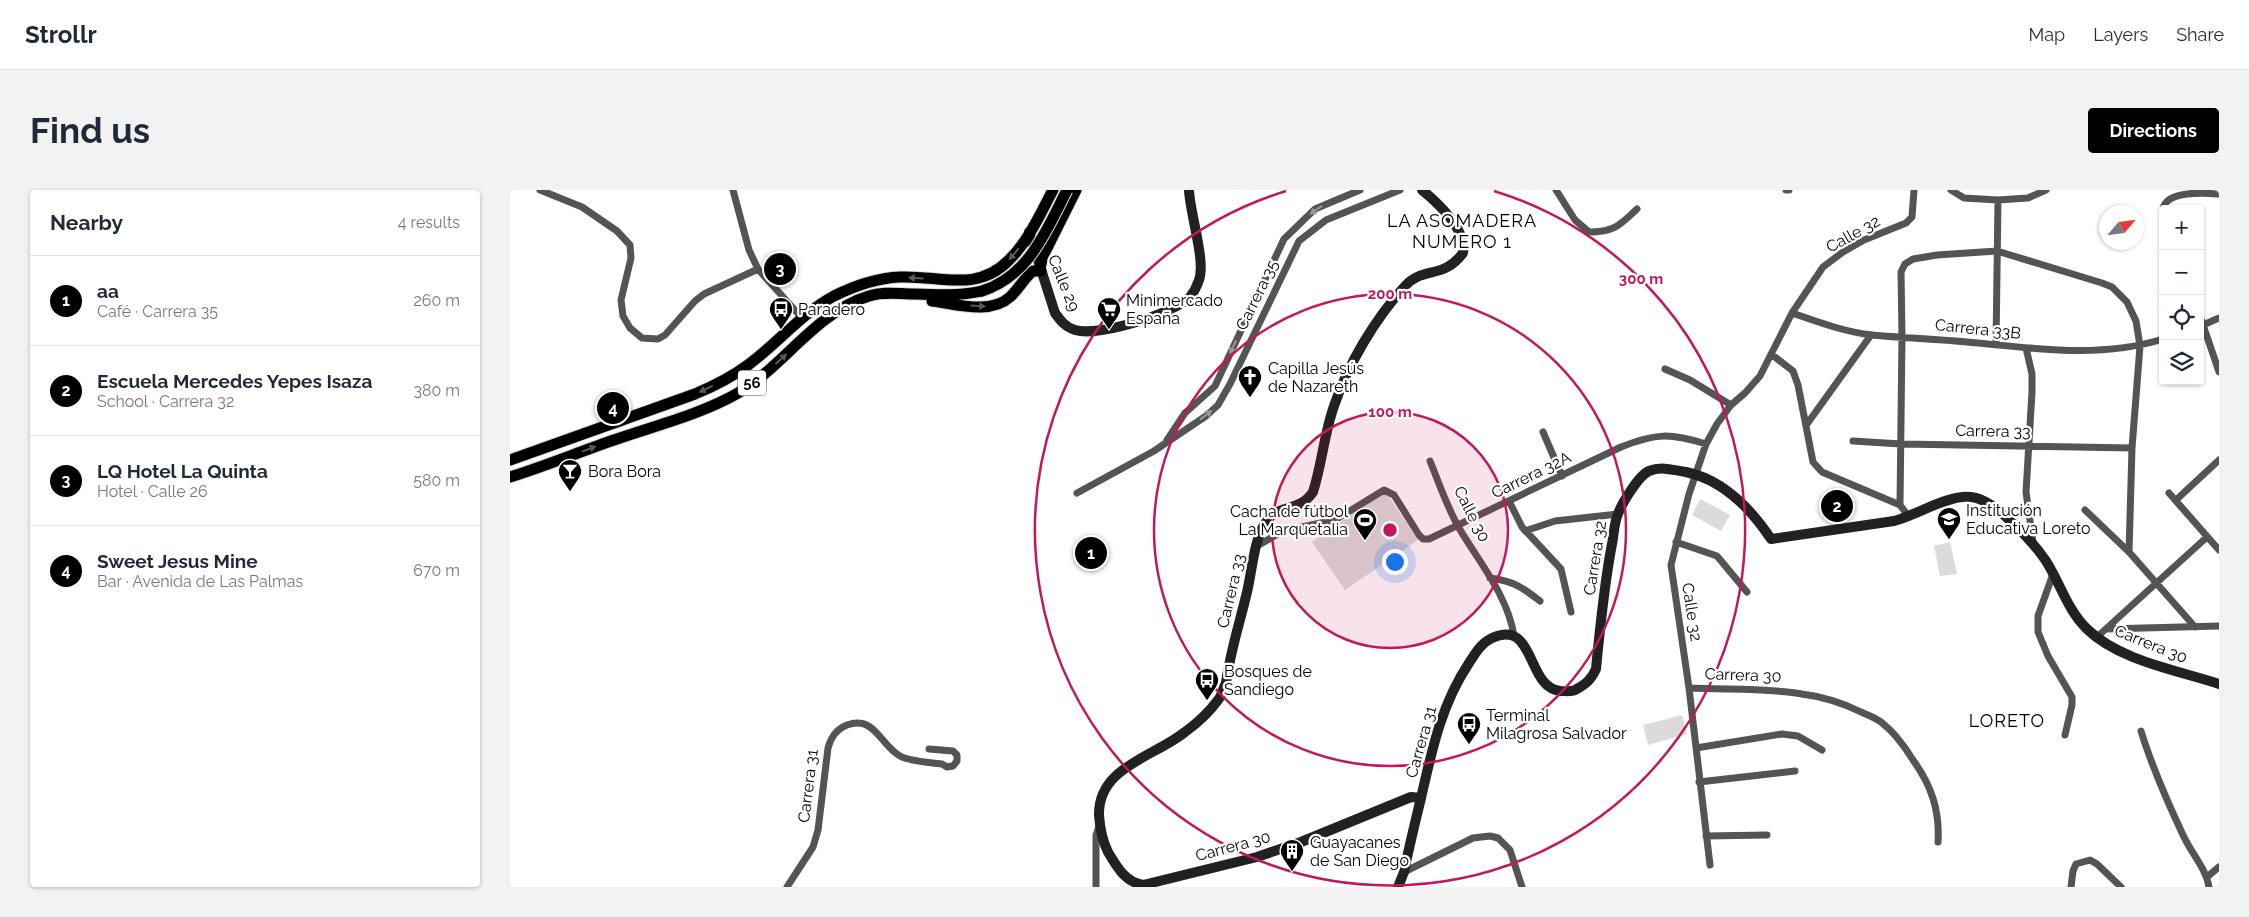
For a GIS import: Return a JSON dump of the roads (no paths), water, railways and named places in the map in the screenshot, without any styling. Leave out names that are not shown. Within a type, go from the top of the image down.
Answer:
[{"type":"main road","name":"56","points":[[510,460],[688,397],[712,386],[748,364],[802,318],[841,293],[886,278],[902,277],[957,281],[980,278],[1007,262],[1019,249],[1053,190]]},
{"type":"main road","name":"56","points":[[510,477],[721,402],[760,378],[844,307],[870,295],[889,292],[952,295],[982,291],[1003,283],[1022,267],[1041,239],[1067,190]]},
{"type":"main road","points":[[844,307],[872,298],[901,297],[993,307],[1004,302],[1016,292],[1030,273],[1041,270],[1043,256],[1076,190]]},
{"type":"main road","points":[[994,271],[1004,275],[1012,282],[1016,292]]},
{"type":"street","points":[[540,190],[582,207],[616,231],[630,244],[631,258],[622,300],[623,316],[630,328],[642,338],[658,339],[665,335],[695,301],[704,294],[758,269]]},
{"type":"street","points":[[733,190],[749,250],[758,269],[802,318]]},
{"type":"street","name":"Calle 29","points":[[1029,232],[1056,313],[1061,322],[1075,330],[1085,331],[1128,324],[1158,315],[1189,298],[1196,289],[1200,278],[1201,265],[1190,208],[1189,190]]},
{"type":"street","points":[[1361,190],[1370,202]]},
{"type":"street","name":"Carrera 35","points":[[1166,442],[1184,413],[1215,386],[1284,239],[1314,210],[1361,190]]},
{"type":"street","name":"Carrera 35","points":[[1077,493],[1154,451],[1206,416],[1218,405],[1299,241],[1326,220],[1400,190]]},
{"type":"street","name":"Carrera 33","points":[[1100,826],[1099,810],[1104,789],[1111,780],[1134,762],[1185,733],[1219,700],[1226,683],[1257,546],[1265,522],[1271,515],[1297,507],[1307,500],[1313,492],[1333,407],[1350,365],[1406,284],[1425,274],[1443,271],[1459,258],[1464,248],[1450,219],[1439,204],[1422,190]]},
{"type":"street","points":[[1556,190],[1575,220],[1589,232],[1607,232],[1621,224],[1637,209]]},
{"type":"street","name":"Calle 32","points":[[1710,865],[1689,688],[1671,565],[1689,494],[1706,444],[1731,405],[1760,376],[1792,313],[1823,267],[1843,252],[1906,223],[1912,217],[1914,190]]},
{"type":"street","points":[[1951,190],[1964,198],[1998,200],[2028,198],[2046,190]]},
{"type":"street","points":[[2165,205],[2167,200],[2185,194],[2219,194]]},
{"type":"street","points":[[1996,345],[1998,200]]},
{"type":"street","points":[[1900,505],[1901,272],[1905,264],[1913,259],[1937,255],[1997,251],[2102,283],[2112,288],[2127,302],[2136,321],[2140,346],[2132,448],[2130,552]]},
{"type":"street","name":"Carrera 33B","points":[[1792,313],[1835,328],[1871,335],[1902,336],[2026,348],[2100,350],[2140,346],[2160,340]]},
{"type":"street","points":[[2204,325],[2219,318]]},
{"type":"street","points":[[2204,331],[2219,372]]},
{"type":"street","points":[[1806,424],[1871,335]]},
{"type":"street","points":[[2026,348],[2032,374],[2026,492],[2033,542]]},
{"type":"street","points":[[1771,354],[1793,370],[1813,462],[1822,472],[1900,505],[1909,517]]},
{"type":"street","points":[[1665,369],[1690,380],[1731,405]]},
{"type":"street","points":[[1543,432],[1562,476]]},
{"type":"street","name":"Carrera 32A","points":[[1257,546],[1283,531],[1335,520],[1384,490],[1394,495],[1423,539],[1429,539],[1620,447],[1647,437],[1666,435],[1706,444]]},
{"type":"street","name":"Carrera 33","points":[[1853,441],[1901,444],[2132,448]]},
{"type":"street","points":[[2176,500],[2219,460]]},
{"type":"street","name":"Calle 30","points":[[1430,461],[1458,526],[1490,578],[1512,624],[1514,636],[1522,642],[1528,651],[1543,683],[1554,691],[1572,692]]},
{"type":"street","name":"Carrera 32","points":[[1572,692],[1587,684],[1596,669],[1607,570],[1618,514],[1636,483],[1642,475],[1649,471],[1666,468],[1696,474],[1721,487],[1745,505],[1771,539],[1909,517],[1961,496],[1975,497],[2001,513],[2033,542]]},
{"type":"street","points":[[2169,493],[2219,550]]},
{"type":"street","points":[[1509,501],[1525,531],[1561,569],[1572,612]]},
{"type":"street","points":[[2086,510],[2130,552],[2195,627]]},
{"type":"street","points":[[1525,531],[1555,521],[1618,514]]},
{"type":"street","points":[[2097,637],[2208,537]]},
{"type":"street","points":[[1676,542],[1717,556],[1747,592]]},
{"type":"street","name":"Carrera 30","points":[[2033,542],[2086,628],[2097,637],[2116,649],[2158,666],[2219,684]]},
{"type":"street","points":[[2053,574],[2038,616],[2038,632],[2048,656],[2072,697],[2072,705],[2064,735]]},
{"type":"street","points":[[1490,578],[1509,581],[1519,585],[1540,602]]},
{"type":"street","points":[[2106,629],[2218,628]]},
{"type":"street","name":"Carrera 31","points":[[1398,887],[1404,872],[1432,744],[1453,690],[1483,644],[1492,638],[1514,636]]},
{"type":"street","name":"Carrera 30","points":[[1689,688],[1796,693],[1823,697],[1840,702],[1881,722],[1924,774],[1934,797],[1938,842]]},
{"type":"street","name":"Carrera 31","points":[[787,887],[813,847],[818,830],[828,748],[830,740],[838,729],[849,724],[862,723],[872,728],[900,756],[942,764]]},
{"type":"street","points":[[2141,731],[2165,796],[2184,838],[2207,877],[2209,887]]},
{"type":"street","points":[[1696,748],[1782,734],[1798,736],[1822,750]]},
{"type":"street","points":[[929,749],[946,750],[953,751],[957,755],[957,761],[953,766],[947,767],[942,764],[940,759],[942,753],[946,750]]},
{"type":"street","points":[[1699,782],[1795,771]]},
{"type":"street","name":"Carrera 30","points":[[1100,826],[1106,848],[1116,866],[1135,883],[1149,884],[1257,857],[1301,842],[1411,797],[1421,798]]},
{"type":"street","points":[[1096,887],[1096,835],[1100,826]]},
{"type":"street","points":[[1706,836],[1767,834]]},
{"type":"street","points":[[1404,872],[1473,838],[1490,836],[1498,838],[1510,850],[1522,887]]},
{"type":"street","points":[[2071,887],[2072,871],[2076,864],[2090,860],[2097,864],[2121,887]]},
{"type":"street","points":[[2207,877],[2219,867]]},
{"type":"place","name":"LQ Hotel La Quinta","points":[[780,269]]},
{"type":"place","name":"Paradero","points":[[781,330]]},
{"type":"place","name":"Minimercado España","points":[[1109,330]]},
{"type":"place","name":"Capilla Jesús de Nazareth","points":[[1250,398]]},
{"type":"place","name":"Sweet Jesus Mine","points":[[613,408]]},
{"type":"place","name":"Bora Bora","points":[[570,492]]},
{"type":"place","name":"Escuela Mercedes Yepes Isaza","points":[[1837,506]]},
{"type":"place","name":"Institución Educativa Loreto","points":[[1949,540]]},
{"type":"place","name":"Cacha de fútbol La Marquetalia","points":[[1365,541]]},
{"type":"place","name":"aa","points":[[1091,553]]},
{"type":"place","name":"Bosques de Sandiego","points":[[1207,701]]},
{"type":"place","name":"Terminal Milagrosa Salvador","points":[[1469,745]]},
{"type":"place","name":"Guayacanes de San Diego","points":[[1292,872]]},
{"type":"district","name":"LA ASOMADERA NUMERO 1","points":[[1462,230]]},
{"type":"district","name":"LORETO","points":[[2007,720]]}]
